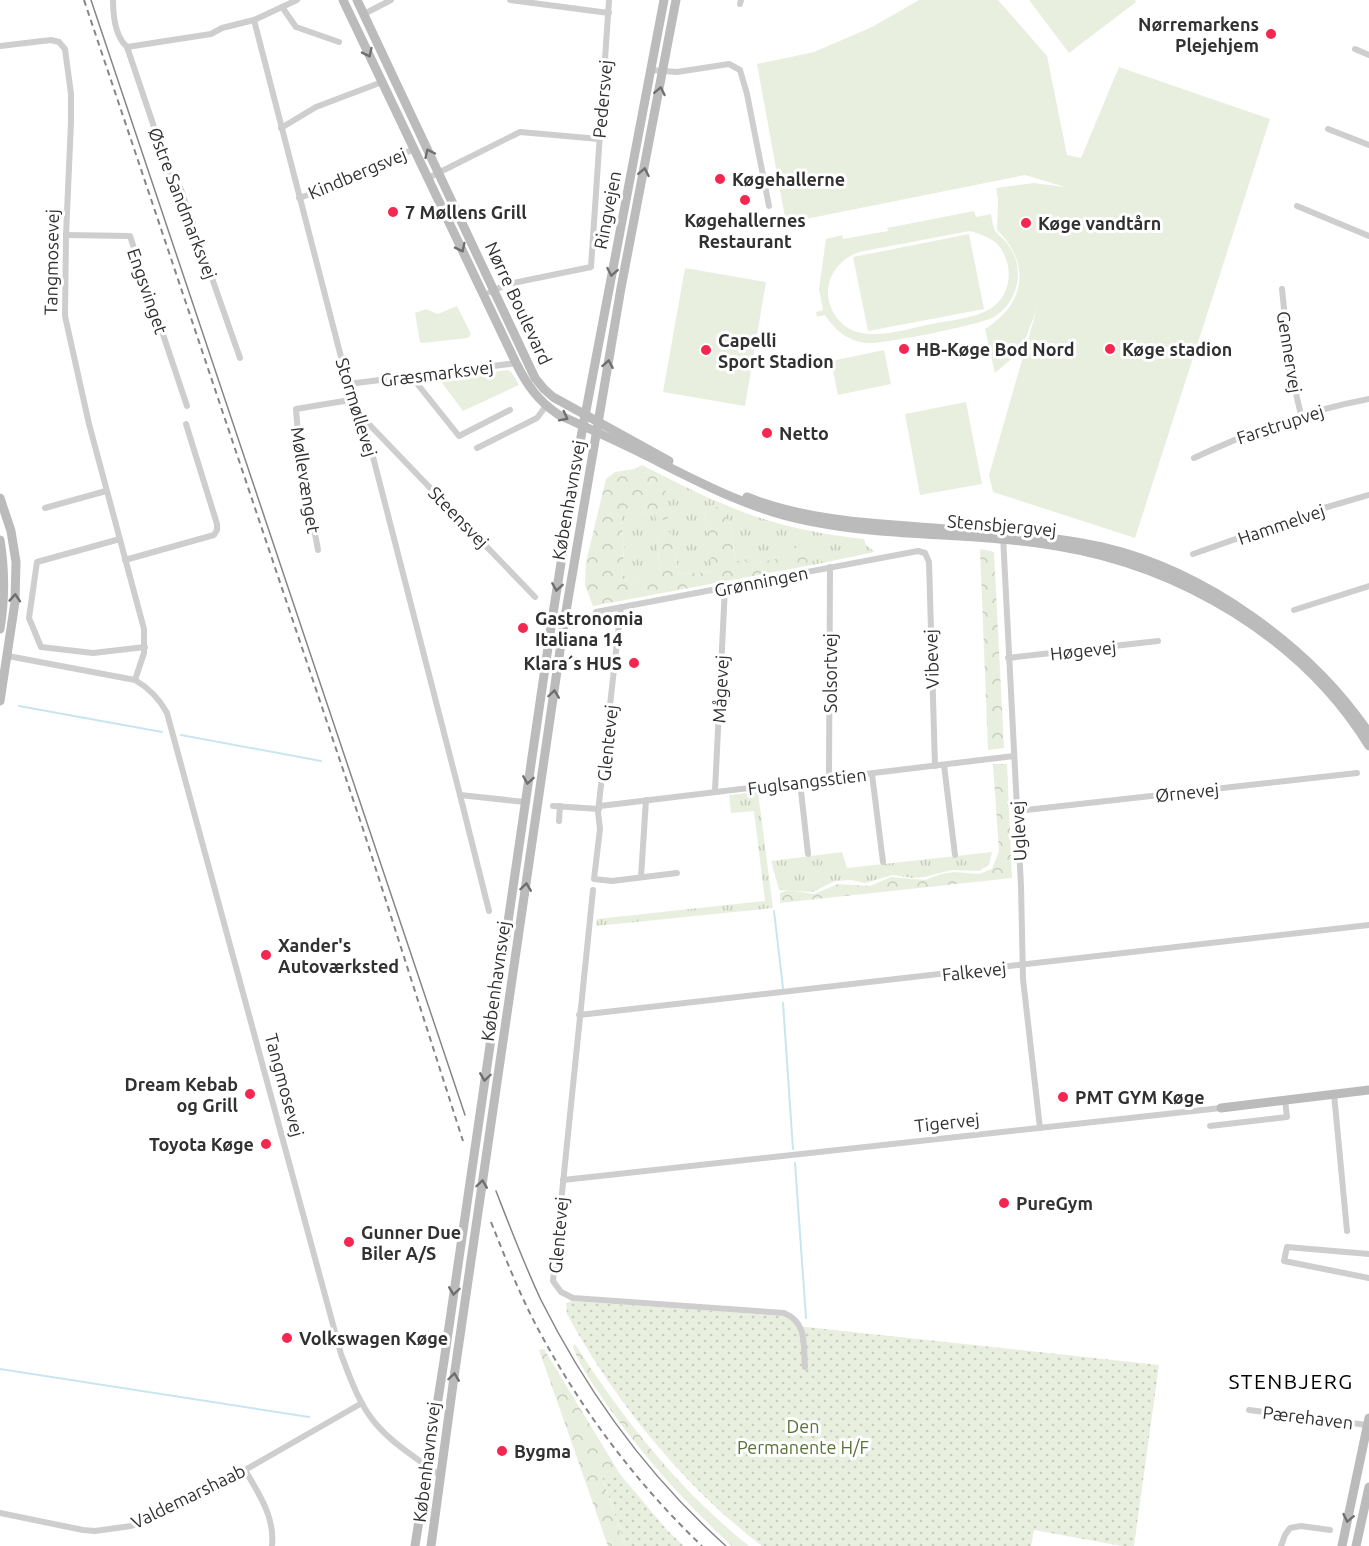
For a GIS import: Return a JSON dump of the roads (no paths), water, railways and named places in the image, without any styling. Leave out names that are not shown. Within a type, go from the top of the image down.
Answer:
[{"type":"street","name":"Østre Sandmarksvej","points":[[113,0],[113,13],[120,41],[127,47],[173,183],[180,187],[240,358]]},
{"type":"street","points":[[127,47],[212,34],[222,28],[254,20],[297,0]]},
{"type":"street","name":"Nørre Boulevard","points":[[343,0],[516,363],[533,393],[546,406],[583,426]]},
{"type":"street","name":"Nørre Boulevard","points":[[357,0],[535,378],[553,397],[598,422]]},
{"type":"street","points":[[364,14],[391,0]]},
{"type":"street","points":[[510,0],[609,13]]},
{"type":"street","name":"Pedersvej","points":[[483,295],[508,284],[591,267],[609,0]]},
{"type":"street","name":"Ringvejen","points":[[583,426],[664,0]]},
{"type":"street","name":"Ringvejen","points":[[598,422],[623,276],[676,0]]},
{"type":"street","points":[[282,7],[296,27],[339,42]]},
{"type":"street","name":"Stormøllevej","points":[[254,20],[348,384],[363,418],[489,911]]},
{"type":"street","name":"Tangmosevej","points":[[0,46],[51,40],[59,42],[65,49],[71,94],[65,316],[106,491],[144,629],[145,647],[142,664],[135,680]]},
{"type":"street","points":[[1355,49],[1369,55]]},
{"type":"street","points":[[651,70],[688,71],[729,64],[740,70],[747,94],[769,206]]},
{"type":"street","points":[[281,128],[316,107],[382,82]]},
{"type":"street","points":[[1328,129],[1369,146]]},
{"type":"street","points":[[428,178],[520,132],[599,139]]},
{"type":"street","name":"Kindbergsvej","points":[[299,198],[337,185],[414,149]]},
{"type":"street","points":[[1297,206],[1369,236]]},
{"type":"street","name":"Engsvinget","points":[[66,235],[130,236],[187,406]]},
{"type":"street","name":"Gennervej","points":[[1281,289],[1290,368],[1301,415]]},
{"type":"street","name":"Græsmarksvej","points":[[348,384],[516,363],[526,358]]},
{"type":"street","points":[[411,376],[459,436],[510,410]]},
{"type":"street","name":"Møllevænget","points":[[318,550],[298,445],[296,409],[356,399]]},
{"type":"street","name":"Farstrupvej","points":[[1194,458],[1227,442],[1301,415],[1369,399]]},
{"type":"street","points":[[477,448],[537,418],[546,406]]},
{"type":"street","name":"Steensvej","points":[[363,418],[535,597]]},
{"type":"street","name":"Københavnsvej","points":[[431,1546],[560,654],[598,422]]},
{"type":"street","name":"Stensbjergvej","points":[[598,422],[680,467],[750,499],[809,514],[860,522],[1003,537],[1101,554],[1146,569],[1208,597],[1278,644],[1317,680],[1343,709],[1369,746]]},
{"type":"street","points":[[125,560],[216,533],[217,524],[186,424]]},
{"type":"street","name":"Københavnsvej","points":[[415,1546],[583,426]]},
{"type":"street","name":"Stensbjergvej","points":[[583,426],[708,488],[749,505],[807,521],[860,530],[1056,539],[1103,548],[1145,561],[1212,591],[1282,639],[1322,676],[1369,733]]},
{"type":"street","points":[[370,446],[382,438]]},
{"type":"street","points":[[45,508],[106,491]]},
{"type":"street","name":"Hammelvej","points":[[1193,554],[1324,508],[1369,495]]},
{"type":"street","points":[[0,498],[11,531],[16,562],[15,602],[4,655],[0,701]]},
{"type":"street","name":"Uglevej","points":[[1003,537],[1023,966],[1040,1128]]},
{"type":"street","points":[[120,539],[37,562],[29,618],[41,647],[93,653],[145,647]]},
{"type":"street","points":[[0,540],[4,561],[4,601],[0,629]]},
{"type":"street","name":"Grønningen","points":[[596,612],[918,551],[925,553]]},
{"type":"street","name":"Vibevej","points":[[925,553],[929,562],[934,766]]},
{"type":"street","name":"Solsortvej","points":[[829,779],[830,567]]},
{"type":"street","points":[[1294,610],[1369,586]]},
{"type":"street","name":"Mågevej","points":[[716,791],[725,587]]},
{"type":"street","name":"Glentevej","points":[[621,607],[599,808],[600,829],[594,879],[612,881],[641,877]]},
{"type":"street","name":"Høgevej","points":[[1008,658],[1158,641]]},
{"type":"street","name":"Tangmosevej","points":[[4,655],[135,680],[147,687],[161,702],[167,713],[341,1354],[351,1380],[376,1424],[441,1476]]},
{"type":"street","name":"Fuglsangsstien","points":[[559,820],[556,806],[599,808],[716,791],[1014,756]]},
{"type":"street","points":[[944,765],[955,855]]},
{"type":"street","name":"Ørnevej","points":[[1017,812],[1357,773]]},
{"type":"street","points":[[872,774],[883,862]]},
{"type":"street","points":[[800,782],[808,854]]},
{"type":"street","points":[[460,795],[525,802]]},
{"type":"street","points":[[646,800],[641,877],[677,873]]},
{"type":"street","name":"Glentevej","points":[[593,890],[553,1281],[561,1292],[573,1298],[784,1313],[795,1318],[802,1328],[805,1367]]},
{"type":"street","name":"Falkevej","points":[[579,1015],[1369,925]]},
{"type":"street","name":"Tigervej","points":[[563,1180],[1369,1090]]},
{"type":"street","points":[[1334,1095],[1347,1231]]},
{"type":"street","points":[[1210,1126],[1287,1118],[1284,1100]]},
{"type":"street","points":[[1369,1254],[1287,1247],[1284,1262],[1369,1278]]},
{"type":"street","name":"Valdemarshaab","points":[[0,1513],[83,1530],[131,1526],[245,1470],[363,1403]]},
{"type":"street","name":"Pærehaven","points":[[1249,1410],[1369,1424]]},
{"type":"street","points":[[1342,1546],[1369,1424]]},
{"type":"street","points":[[245,1470],[270,1518],[273,1531],[272,1546]]},
{"type":"street","points":[[1356,1546],[1369,1487]]},
{"type":"street","points":[[1281,1546],[1290,1528],[1301,1526],[1330,1530]]},
{"type":"waterway","points":[[19,706],[162,732]]},
{"type":"waterway","points":[[181,735],[321,761]]},
{"type":"waterway","points":[[774,911],[783,988]]},
{"type":"waterway","points":[[783,1003],[793,1149]]},
{"type":"waterway","points":[[795,1163],[806,1318]]},
{"type":"waterway","points":[[0,1369],[309,1417]]},
{"type":"tram line","points":[[91,0],[465,1115]]},
{"type":"tram line","points":[[496,1191],[541,1300],[578,1368],[622,1432],[646,1462],[671,1491],[726,1546]]},
{"type":"railway","points":[[84,0],[363,829],[463,1141]]},
{"type":"railway","points":[[491,1222],[530,1314],[590,1415],[654,1496],[702,1546]]},
{"type":"place","name":"Nørremarkens Plejehjem","points":[[1271,34]]},
{"type":"place","name":"Køgehallerne","points":[[720,179]]},
{"type":"place","name":"Køgehallernes Restaurant","points":[[745,200]]},
{"type":"place","name":"7 Møllens Grill","points":[[393,212]]},
{"type":"place","name":"Køge vandtårn","points":[[1026,223]]},
{"type":"place","name":"HB-Køge Bod Nord","points":[[904,349]]},
{"type":"place","name":"Køge stadion","points":[[1110,349]]},
{"type":"place","name":"Capelli Sport Stadion","points":[[706,350]]},
{"type":"place","name":"Netto","points":[[767,433]]},
{"type":"place","name":"Gastronomia Italiana 14","points":[[523,628]]},
{"type":"place","name":"Klara´s HUS","points":[[634,663]]},
{"type":"place","name":"Xander's Autoværksted","points":[[266,955]]},
{"type":"place","name":"Dream Kebab og Grill","points":[[250,1094]]},
{"type":"place","name":"PMT GYM Køge","points":[[1063,1097]]},
{"type":"place","name":"Toyota Køge","points":[[266,1144]]},
{"type":"place","name":"PureGym","points":[[1004,1203]]},
{"type":"place","name":"Gunner Due Biler A/S","points":[[349,1242]]},
{"type":"place","name":"Volkswagen Køge","points":[[287,1338]]},
{"type":"place","name":"Bygma","points":[[502,1451]]},
{"type":"district","name":"STENBJERG","points":[[1291,1381]]},
{"type":"park label","name":"Den Permanente H/F","points":[[803,1436]]}]
